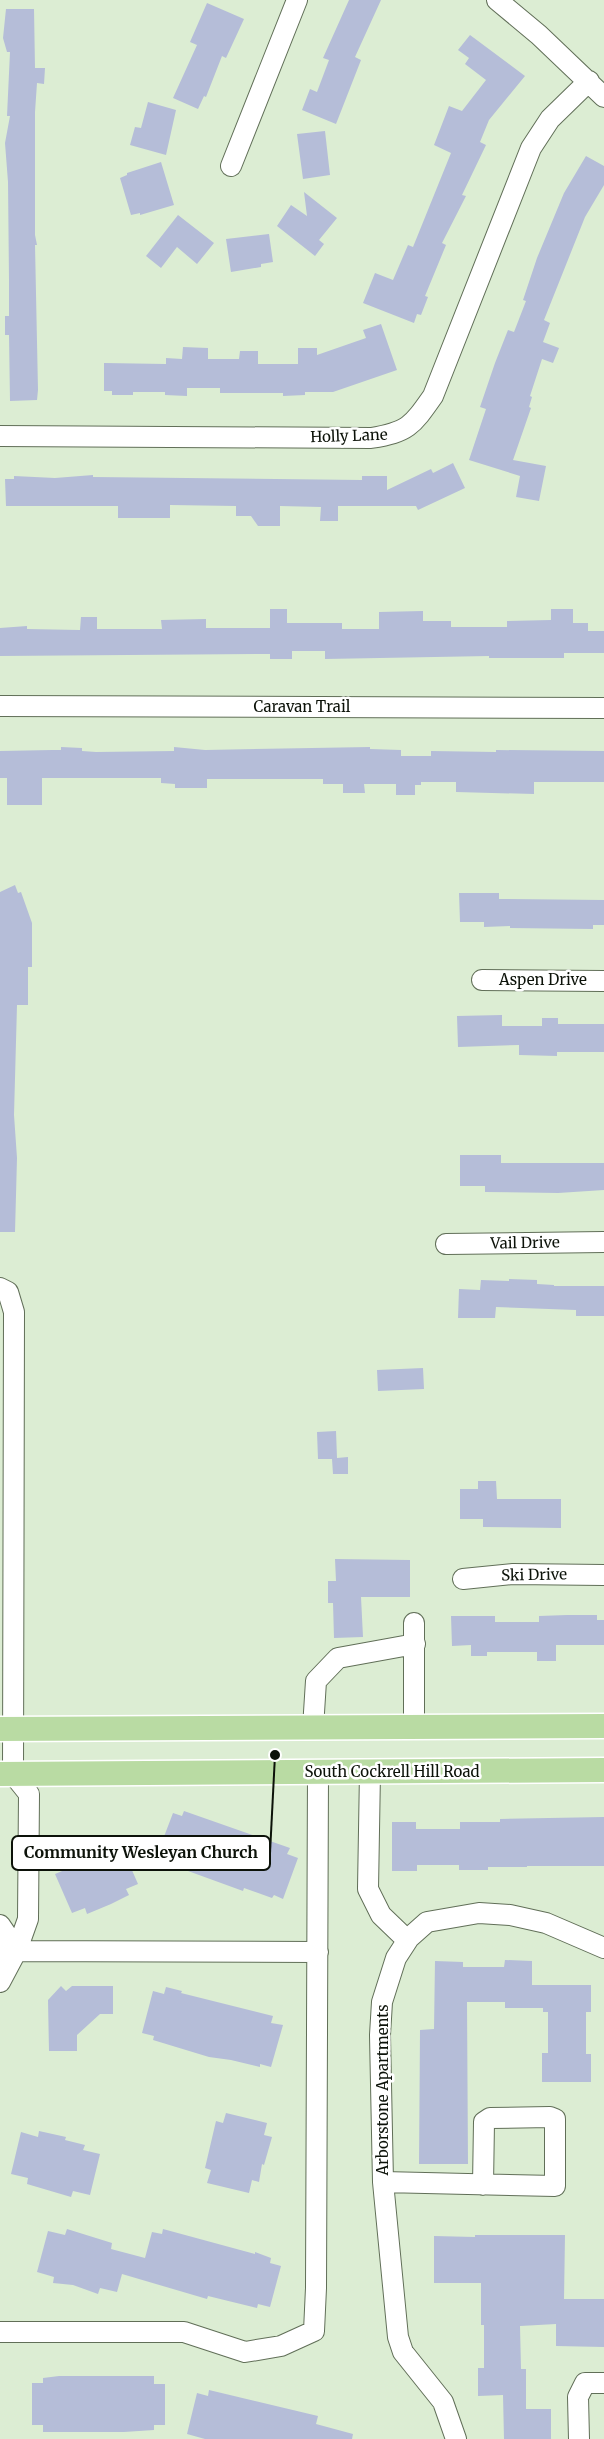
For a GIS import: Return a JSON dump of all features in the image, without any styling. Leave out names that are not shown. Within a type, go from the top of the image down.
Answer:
[{"type":"main road","points":[[7,1729],[604,1726]]},
{"type":"main road","name":"South Cockrell Hill Road","points":[[4,1779],[318,1772],[604,1770]]},
{"type":"street","points":[[231,166],[297,0]]},
{"type":"street","points":[[497,0],[589,81],[604,98]]},
{"type":"street","name":"Holly Lane","points":[[0,436],[371,438],[394,434],[414,423],[433,396],[531,148],[550,119],[589,81]]},
{"type":"street","name":"Caravan Trail","points":[[0,706],[604,708]]},
{"type":"street","name":"Aspen Drive","points":[[482,980],[604,981]]},
{"type":"street","name":"Vail Drive","points":[[446,1244],[604,1242]]},
{"type":"street","points":[[0,1288],[8,1292],[14,1312],[7,1729],[4,1779],[28,1794],[27,1919],[8,1950],[0,1982]]},
{"type":"street","name":"Ski Drive","points":[[463,1579],[513,1574],[604,1575]]},
{"type":"street","points":[[414,1623],[414,1727]]},
{"type":"street","points":[[313,1728],[316,1681],[338,1658],[415,1644]]},
{"type":"street","points":[[0,2332],[184,2332],[245,2352],[281,2346],[314,2331],[318,1772]]},
{"type":"street","points":[[370,1772],[368,1889],[381,1915],[407,1941]]},
{"type":"street","name":"Arborstone Apartments","points":[[456,2439],[443,2402],[403,2352],[398,2337],[383,2182],[382,2002],[396,1958],[407,1941],[427,1922],[454,1916],[500,1914],[546,1923],[604,1948]]},
{"type":"street","points":[[0,1925],[8,1950]]},
{"type":"street","points":[[8,1950],[318,1952]]},
{"type":"street","points":[[383,2182],[483,2185],[555,2186],[555,2119],[550,2117],[490,2118],[484,2122],[483,2185]]},
{"type":"street","points":[[579,2439],[578,2397],[585,2383],[604,2383]]},
{"type":"building","points":[[349,0],[381,0],[355,57],[361,60],[336,124],[302,110],[310,89],[317,92],[329,60],[323,58]]},
{"type":"building","points":[[207,3],[244,19],[226,58],[222,56],[206,97],[204,96],[198,109],[173,98],[197,45],[190,42]]},
{"type":"building","points":[[6,9],[34,9],[35,68],[45,68],[44,84],[37,83],[35,112],[37,400],[10,401],[9,335],[5,335],[5,316],[9,316],[9,280],[8,182],[5,143],[10,116],[7,116],[10,52],[7,52],[3,38]]},
{"type":"building","points":[[470,35],[525,76],[489,120],[480,142],[486,145],[462,195],[466,196],[442,243],[446,245],[425,296],[428,297],[421,315],[417,314],[414,323],[363,303],[375,273],[393,280],[408,245],[413,247],[451,153],[434,145],[449,106],[462,111],[486,80],[465,64],[469,58],[458,50]]},
{"type":"building","points":[[148,102],[176,110],[166,155],[130,145],[135,127],[141,128]]},
{"type":"building","points":[[325,131],[330,175],[303,179],[297,134]]},
{"type":"building","points":[[586,156],[604,166],[604,185],[585,217],[544,320],[550,323],[543,342],[559,348],[553,363],[542,359],[530,396],[532,397],[529,407],[531,408],[513,460],[546,466],[539,501],[516,497],[520,476],[469,460],[486,409],[480,407],[495,363],[508,330],[514,332],[526,301],[523,300],[537,258],[564,193]]},
{"type":"building","points":[[161,162],[174,205],[140,215],[140,213],[131,215],[120,178],[127,173]]},
{"type":"building","points":[[304,192],[337,218],[319,240],[324,244],[315,256],[277,226],[291,205],[307,216]]},
{"type":"building","points":[[178,215],[214,243],[197,264],[177,247],[161,268],[146,256]]},
{"type":"building","points":[[269,234],[273,262],[261,264],[261,267],[231,272],[226,239]]},
{"type":"building","points":[[381,324],[397,370],[333,392],[305,392],[305,395],[283,396],[283,393],[220,393],[220,388],[187,388],[187,396],[165,395],[165,392],[133,392],[133,395],[112,395],[112,391],[104,391],[104,363],[166,364],[166,358],[182,359],[183,347],[208,348],[208,359],[239,359],[240,351],[258,351],[258,364],[298,364],[298,348],[317,348],[317,355],[366,338],[363,330]]},
{"type":"building","points":[[453,463],[465,488],[418,510],[416,506],[338,506],[338,521],[320,521],[321,507],[280,506],[280,526],[258,526],[251,516],[236,516],[236,506],[170,505],[170,518],[118,518],[118,506],[6,506],[5,479],[14,479],[14,476],[55,478],[93,475],[93,477],[362,480],[362,476],[387,476],[387,490],[431,469],[433,473]]},
{"type":"building","points":[[270,609],[287,609],[287,623],[342,623],[342,629],[379,629],[379,612],[423,611],[423,621],[451,621],[451,627],[507,627],[507,621],[551,620],[551,609],[573,609],[573,623],[588,623],[588,631],[604,631],[604,653],[564,653],[564,658],[489,658],[489,656],[325,659],[325,651],[292,651],[292,659],[270,659],[270,654],[0,656],[0,628],[27,626],[27,629],[80,630],[81,617],[97,617],[97,629],[162,629],[161,620],[206,619],[206,628],[270,628]]},
{"type":"building","points":[[61,747],[82,748],[82,751],[96,752],[174,751],[174,747],[205,750],[370,747],[370,749],[401,750],[401,756],[431,756],[431,751],[604,751],[604,782],[534,782],[534,794],[456,792],[456,782],[421,782],[421,785],[415,785],[415,795],[396,795],[396,784],[364,784],[365,793],[343,793],[343,784],[323,784],[323,779],[207,779],[207,788],[175,788],[175,784],[161,783],[161,778],[42,778],[42,805],[7,805],[7,778],[0,778],[0,751],[61,750]]},
{"type":"building","points":[[15,885],[18,893],[21,892],[32,923],[32,967],[28,967],[28,1005],[17,1005],[14,1115],[17,1158],[15,1232],[0,1232],[0,892]]},
{"type":"building","points":[[459,893],[499,893],[499,899],[604,900],[604,925],[593,925],[593,929],[510,928],[510,926],[484,927],[484,922],[460,922]]},
{"type":"building","points":[[502,1015],[502,1026],[542,1026],[542,1018],[558,1018],[558,1024],[604,1024],[604,1052],[557,1052],[557,1056],[519,1055],[519,1045],[458,1047],[457,1016]]},
{"type":"building","points":[[460,1155],[501,1155],[501,1163],[604,1163],[604,1190],[558,1193],[485,1192],[485,1186],[460,1186]]},
{"type":"building","points":[[509,1279],[537,1280],[537,1284],[554,1286],[604,1286],[604,1316],[576,1316],[576,1310],[496,1307],[495,1318],[458,1318],[459,1289],[480,1290],[481,1280],[509,1281]]},
{"type":"building","points":[[423,1368],[424,1389],[378,1391],[377,1370]]},
{"type":"building","points":[[336,1431],[337,1458],[348,1457],[348,1474],[333,1474],[332,1459],[318,1459],[317,1432]]},
{"type":"building","points":[[478,1481],[496,1481],[497,1499],[561,1499],[561,1528],[483,1527],[483,1519],[460,1519],[460,1489],[478,1489]]},
{"type":"building","points":[[335,1559],[410,1560],[410,1597],[361,1597],[363,1637],[334,1638],[333,1603],[328,1603],[328,1581],[336,1581]]},
{"type":"building","points":[[597,1615],[597,1620],[604,1620],[604,1645],[556,1645],[556,1661],[537,1661],[537,1652],[487,1652],[487,1656],[471,1656],[471,1645],[452,1646],[451,1616],[495,1616],[495,1622],[539,1622],[539,1616]]},
{"type":"building","points":[[184,1811],[290,1848],[287,1854],[298,1858],[283,1899],[274,1895],[272,1898],[244,1888],[243,1891],[166,1863],[168,1859],[157,1855],[173,1813],[182,1816]]},
{"type":"building","points":[[604,1817],[604,1866],[488,1867],[488,1870],[459,1870],[459,1865],[417,1865],[417,1871],[392,1871],[392,1822],[416,1822],[416,1829],[460,1829],[460,1822]]},
{"type":"building","points":[[121,1845],[138,1884],[126,1889],[129,1895],[111,1904],[87,1914],[85,1908],[72,1913],[55,1874],[67,1869],[64,1862],[108,1846],[109,1850]]},
{"type":"building","points":[[505,1960],[532,1961],[532,1985],[591,1985],[591,2012],[586,2012],[586,2054],[591,2054],[591,2082],[542,2082],[542,2053],[548,2053],[548,2012],[543,2012],[543,2008],[505,2008],[505,2002],[467,2002],[468,2164],[419,2164],[420,2030],[434,2029],[435,1961],[463,1962],[463,1967],[504,1967]]},
{"type":"building","points":[[61,1986],[66,1991],[72,1986],[113,1986],[113,2014],[100,2014],[77,2035],[77,2051],[49,2051],[48,2000]]},
{"type":"building","points":[[166,1987],[182,1991],[181,1993],[273,2016],[271,2023],[283,2025],[271,2067],[209,2057],[153,2040],[154,2036],[142,2033],[153,1991],[164,1994]]},
{"type":"building","points":[[226,2113],[267,2123],[264,2135],[272,2137],[264,2165],[262,2164],[259,2182],[252,2180],[249,2193],[207,2183],[211,2170],[205,2168],[216,2121],[223,2123]]},
{"type":"building","points":[[39,2131],[66,2137],[65,2140],[85,2145],[83,2150],[100,2154],[90,2195],[73,2191],[71,2197],[27,2184],[28,2178],[11,2174],[21,2132],[38,2137]]},
{"type":"building","points":[[67,2229],[112,2243],[111,2249],[145,2258],[152,2232],[162,2234],[163,2229],[271,2258],[270,2263],[281,2266],[270,2307],[258,2304],[257,2308],[208,2296],[207,2299],[122,2274],[117,2292],[100,2288],[98,2294],[73,2285],[53,2283],[54,2277],[37,2272],[48,2231],[65,2235]]},
{"type":"building","points":[[475,2235],[565,2235],[564,2299],[604,2299],[604,2347],[556,2346],[556,2324],[520,2326],[521,2369],[526,2369],[526,2409],[551,2409],[551,2439],[504,2439],[503,2395],[478,2396],[478,2368],[484,2368],[481,2283],[434,2283],[434,2236],[475,2237]]},
{"type":"building","points":[[154,2376],[154,2384],[165,2384],[165,2425],[154,2425],[154,2430],[124,2432],[43,2432],[43,2425],[32,2425],[32,2383],[43,2383],[43,2378]]},
{"type":"building","points":[[209,2390],[318,2416],[316,2424],[353,2434],[352,2439],[205,2439],[187,2434],[197,2393],[208,2396]]},
{"type":"place","name":"Community Wesleyan Church","points":[[275,1755]]}]
